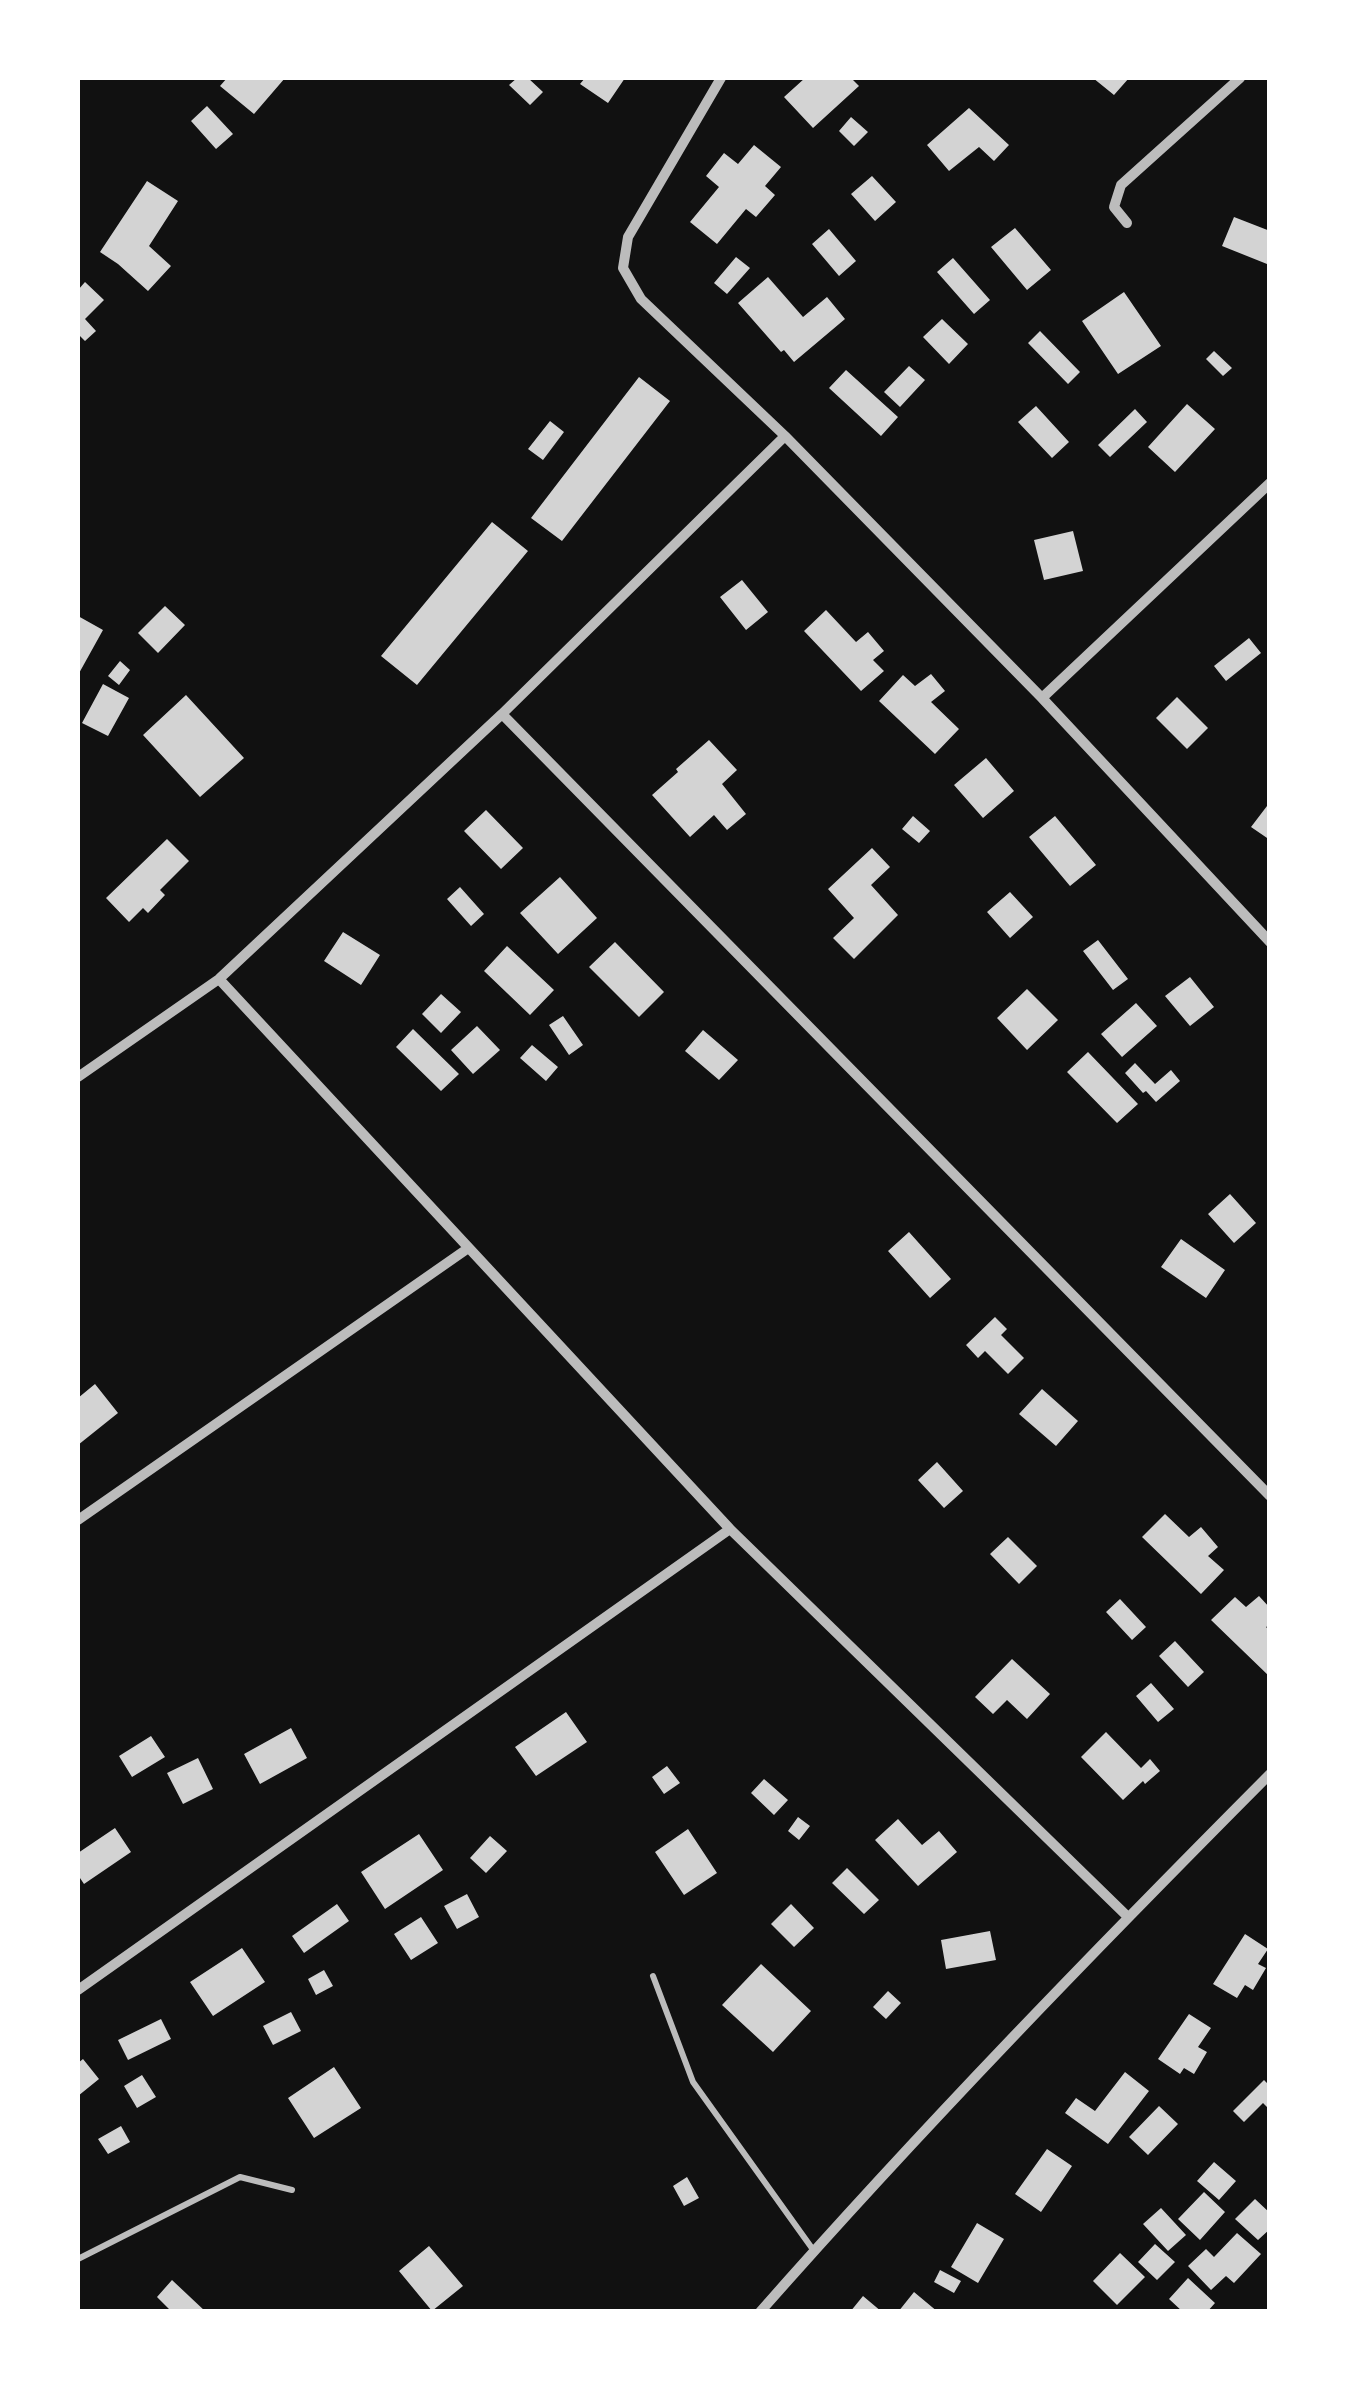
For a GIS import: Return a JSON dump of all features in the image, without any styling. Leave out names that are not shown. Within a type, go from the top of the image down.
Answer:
[{"type":"street","points":[[721,78],[628,237],[623,268],[641,299],[785,436],[1042,698],[1270,942]]},
{"type":"street","points":[[1128,223],[1114,207],[1121,185],[1240,78]]},
{"type":"street","points":[[78,1077],[219,979],[502,714],[785,436]]},
{"type":"street","points":[[1042,698],[1270,483]]},
{"type":"street","points":[[502,714],[1270,1496]]},
{"type":"street","points":[[219,979],[730,1529],[1128,1917]]},
{"type":"street","points":[[78,1520],[467,1248]]},
{"type":"street","points":[[78,1990],[730,1529]]},
{"type":"street","points":[[760,2312],[1128,1917],[1270,1774]]},
{"type":"lane","points":[[653,1976],[693,2082],[814,2250]]},
{"type":"lane","points":[[78,2259],[240,2177],[292,2190]]},
{"type":"building","points":[[227,78],[285,78],[254,114],[220,86]]},
{"type":"building","points":[[517,78],[528,78],[543,92],[530,105],[509,85]]},
{"type":"building","points":[[585,78],[625,78],[608,103],[580,84]]},
{"type":"building","points":[[805,78],[851,78],[859,86],[813,128],[784,97]]},
{"type":"building","points":[[1093,78],[1129,78],[1114,95]]},
{"type":"building","points":[[207,106],[233,134],[216,149],[191,121]]},
{"type":"building","points":[[969,108],[1009,145],[994,161],[979,147],[949,171],[927,145]]},
{"type":"building","points":[[851,117],[868,132],[854,146],[839,131]]},
{"type":"building","points":[[754,145],[781,167],[765,186],[775,195],[756,217],[746,209],[717,244],[690,222],[719,187],[706,176],[724,153],[738,164]]},
{"type":"building","points":[[872,176],[896,202],[875,221],[851,194]]},
{"type":"building","points":[[147,181],[178,201],[149,246],[171,266],[148,291],[100,252]]},
{"type":"building","points":[[1234,217],[1270,231],[1267,264],[1222,246]]},
{"type":"building","points":[[1015,228],[1051,270],[1027,290],[991,247]]},
{"type":"building","points":[[829,229],[856,261],[839,276],[812,244]]},
{"type":"building","points":[[736,257],[750,268],[727,294],[714,283]]},
{"type":"building","points":[[953,258],[990,300],[974,314],[937,272]]},
{"type":"building","points":[[768,277],[803,317],[827,297],[845,319],[794,362],[738,303]]},
{"type":"building","points":[[85,282],[104,300],[85,319],[96,331],[85,341],[78,334],[78,290]]},
{"type":"building","points":[[1124,292],[1161,346],[1118,374],[1082,321]]},
{"type":"building","points":[[942,319],[968,344],[949,364],[923,337]]},
{"type":"building","points":[[1040,331],[1080,372],[1068,384],[1028,343]]},
{"type":"building","points":[[1214,351],[1232,368],[1223,376],[1206,359]]},
{"type":"building","points":[[909,366],[925,380],[900,407],[884,392]]},
{"type":"building","points":[[846,370],[898,417],[881,436],[829,388]]},
{"type":"building","points":[[639,377],[670,401],[562,541],[531,518]]},
{"type":"building","points":[[1187,404],[1215,429],[1175,472],[1148,447]]},
{"type":"building","points":[[1036,406],[1069,442],[1052,458],[1018,422]]},
{"type":"building","points":[[1135,409],[1147,422],[1110,457],[1098,445]]},
{"type":"building","points":[[550,421],[564,432],[543,460],[528,449]]},
{"type":"building","points":[[492,522],[528,551],[417,685],[381,656]]},
{"type":"building","points":[[1073,531],[1083,571],[1044,580],[1034,540]]},
{"type":"building","points":[[742,580],[768,612],[746,630],[720,597]]},
{"type":"building","points":[[165,606],[185,625],[158,653],[138,633]]},
{"type":"building","points":[[826,610],[856,642],[868,632],[884,651],[873,660],[884,671],[861,691],[804,631]]},
{"type":"building","points":[[78,616],[103,630],[78,675]]},
{"type":"building","points":[[1249,638],[1261,653],[1226,681],[1214,666]]},
{"type":"building","points":[[120,661],[130,670],[119,685],[108,676]]},
{"type":"building","points":[[931,674],[945,691],[931,702],[959,729],[935,754],[879,701],[903,675],[915,686]]},
{"type":"building","points":[[103,684],[129,698],[108,736],[82,723]]},
{"type":"building","points":[[186,695],[244,758],[200,797],[143,735]]},
{"type":"building","points":[[1177,697],[1208,728],[1187,749],[1156,718]]},
{"type":"building","points":[[709,740],[737,770],[722,784],[746,814],[727,830],[714,815],[690,837],[652,795]]},
{"type":"building","points":[[986,758],[1014,791],[983,818],[954,785]]},
{"type":"building","points":[[1267,806],[1270,808],[1270,840],[1251,827]]},
{"type":"building","points":[[486,810],[523,848],[501,869],[464,831]]},
{"type":"building","points":[[913,816],[930,831],[919,843],[902,829]]},
{"type":"building","points":[[1055,816],[1096,865],[1070,886],[1029,837]]},
{"type":"building","points":[[167,839],[189,861],[160,890],[165,895],[148,913],[143,908],[129,922],[106,898]]},
{"type":"building","points":[[872,848],[890,867],[871,885],[898,915],[854,959],[833,938],[854,918],[828,889]]},
{"type":"building","points":[[560,877],[597,918],[558,954],[520,913]]},
{"type":"building","points":[[460,887],[484,914],[471,926],[447,899]]},
{"type":"building","points":[[1010,892],[1033,917],[1010,938],[987,912]]},
{"type":"building","points":[[343,932],[380,955],[361,985],[324,961]]},
{"type":"building","points":[[1098,940],[1128,979],[1113,990],[1083,951]]},
{"type":"building","points":[[615,942],[664,992],[639,1017],[589,967]]},
{"type":"building","points":[[507,946],[554,990],[530,1015],[484,971]]},
{"type":"building","points":[[1190,977],[1214,1007],[1190,1026],[1165,996]]},
{"type":"building","points":[[1027,989],[1058,1020],[1027,1050],[997,1018]]},
{"type":"building","points":[[441,994],[461,1012],[441,1033],[422,1014]]},
{"type":"building","points":[[1136,1003],[1157,1026],[1122,1057],[1101,1034]]},
{"type":"building","points":[[563,1016],[583,1045],[569,1055],[549,1025]]},
{"type":"building","points":[[477,1026],[500,1050],[473,1074],[451,1050]]},
{"type":"building","points":[[413,1029],[459,1074],[441,1091],[396,1047]]},
{"type":"building","points":[[703,1030],[738,1060],[719,1080],[685,1051]]},
{"type":"building","points":[[532,1045],[558,1067],[546,1081],[520,1058]]},
{"type":"building","points":[[1088,1052],[1138,1104],[1117,1123],[1067,1072]]},
{"type":"building","points":[[1135,1063],[1155,1084],[1171,1070],[1180,1081],[1156,1102],[1125,1073]]},
{"type":"building","points":[[1230,1194],[1256,1223],[1234,1243],[1208,1214]]},
{"type":"building","points":[[909,1232],[951,1279],[930,1298],[888,1251]]},
{"type":"building","points":[[1181,1239],[1225,1270],[1206,1298],[1161,1267]]},
{"type":"building","points":[[995,1317],[1007,1329],[1001,1335],[1024,1358],[1008,1374],[985,1351],[978,1358],[966,1345]]},
{"type":"building","points":[[95,1384],[118,1413],[78,1445],[78,1398]]},
{"type":"building","points":[[1042,1389],[1078,1421],[1056,1446],[1019,1414]]},
{"type":"building","points":[[937,1462],[963,1491],[944,1508],[918,1480]]},
{"type":"building","points":[[1165,1514],[1189,1537],[1201,1527],[1218,1547],[1208,1556],[1224,1570],[1201,1594],[1142,1537]]},
{"type":"building","points":[[1008,1537],[1037,1566],[1019,1584],[990,1554]]},
{"type":"building","points":[[1259,1596],[1270,1608],[1270,1625],[1266,1627],[1270,1631],[1270,1677],[1211,1620],[1235,1597],[1246,1607]]},
{"type":"building","points":[[1120,1599],[1146,1627],[1132,1640],[1106,1612]]},
{"type":"building","points":[[1175,1641],[1204,1672],[1188,1687],[1159,1656]]},
{"type":"building","points":[[1012,1659],[1050,1694],[1027,1719],[1007,1700],[993,1714],[975,1697]]},
{"type":"building","points":[[1151,1683],[1174,1709],[1158,1722],[1136,1696]]},
{"type":"building","points":[[566,1712],[587,1742],[536,1776],[515,1747]]},
{"type":"building","points":[[291,1728],[307,1758],[260,1784],[244,1754]]},
{"type":"building","points":[[1106,1732],[1141,1768],[1150,1759],[1160,1771],[1123,1800],[1081,1757]]},
{"type":"building","points":[[151,1736],[165,1757],[132,1777],[119,1756]]},
{"type":"building","points":[[198,1758],[213,1789],[183,1804],[167,1773]]},
{"type":"building","points":[[667,1766],[680,1783],[664,1794],[652,1777]]},
{"type":"building","points":[[764,1779],[788,1800],[774,1815],[751,1793]]},
{"type":"building","points":[[798,1817],[810,1826],[799,1840],[788,1831]]},
{"type":"building","points":[[898,1819],[922,1845],[939,1831],[957,1852],[918,1886],[875,1840]]},
{"type":"building","points":[[115,1828],[131,1852],[84,1884],[78,1875],[78,1853]]},
{"type":"building","points":[[688,1829],[717,1873],[684,1895],[655,1852]]},
{"type":"building","points":[[419,1834],[443,1870],[385,1909],[361,1872]]},
{"type":"building","points":[[490,1836],[507,1851],[486,1873],[470,1858]]},
{"type":"building","points":[[847,1868],[879,1900],[864,1914],[832,1883]]},
{"type":"building","points":[[467,1894],[479,1917],[457,1929],[444,1906]]},
{"type":"building","points":[[337,1904],[349,1921],[304,1953],[292,1936]]},
{"type":"building","points":[[791,1904],[814,1928],[794,1947],[771,1924]]},
{"type":"building","points":[[421,1917],[438,1943],[411,1960],[394,1934]]},
{"type":"building","points":[[990,1931],[996,1960],[946,1969],[941,1940]]},
{"type":"building","points":[[1245,1934],[1268,1949],[1258,1964],[1266,1968],[1253,1990],[1245,1985],[1237,1998],[1213,1984]]},
{"type":"building","points":[[242,1948],[265,1982],[213,2016],[190,1982]]},
{"type":"building","points":[[761,1964],[811,2011],[773,2052],[722,2005]]},
{"type":"building","points":[[324,1970],[333,1986],[316,1995],[308,1979]]},
{"type":"building","points":[[888,1991],[901,2003],[886,2019],[873,2007]]},
{"type":"building","points":[[291,2012],[301,2031],[273,2045],[263,2026]]},
{"type":"building","points":[[1189,2014],[1211,2028],[1198,2047],[1207,2052],[1194,2074],[1184,2068],[1180,2074],[1158,2059]]},
{"type":"building","points":[[161,2019],[171,2039],[128,2060],[118,2040]]},
{"type":"building","points":[[83,2059],[99,2079],[78,2096],[78,2063]]},
{"type":"building","points":[[334,2067],[361,2108],[314,2138],[288,2098]]},
{"type":"building","points":[[1125,2072],[1149,2091],[1108,2144],[1065,2113],[1076,2098],[1095,2111]]},
{"type":"building","points":[[142,2075],[156,2097],[137,2108],[124,2086]]},
{"type":"building","points":[[1264,2080],[1270,2086],[1270,2110],[1263,2103],[1244,2122],[1233,2111]]},
{"type":"building","points":[[1159,2106],[1178,2124],[1148,2155],[1129,2137]]},
{"type":"building","points":[[121,2126],[130,2142],[108,2154],[98,2139]]},
{"type":"building","points":[[1047,2149],[1072,2166],[1041,2212],[1015,2194]]},
{"type":"building","points":[[1214,2162],[1236,2181],[1219,2200],[1197,2181]]},
{"type":"building","points":[[687,2177],[699,2198],[684,2206],[673,2186]]},
{"type":"building","points":[[1204,2192],[1225,2212],[1200,2240],[1178,2219]]},
{"type":"building","points":[[1255,2199],[1270,2213],[1270,2229],[1258,2240],[1235,2219]]},
{"type":"building","points":[[1161,2208],[1186,2235],[1168,2251],[1143,2224]]},
{"type":"building","points":[[977,2223],[1004,2239],[978,2283],[951,2267]]},
{"type":"building","points":[[1237,2233],[1261,2254],[1234,2283],[1226,2276],[1211,2290],[1188,2266],[1206,2249],[1214,2257]]},
{"type":"building","points":[[1155,2244],[1175,2262],[1157,2280],[1138,2262]]},
{"type":"building","points":[[429,2246],[463,2286],[432,2311],[399,2271]]},
{"type":"building","points":[[1120,2253],[1145,2277],[1117,2305],[1093,2281]]},
{"type":"building","points":[[940,2270],[961,2281],[954,2293],[934,2282]]},
{"type":"building","points":[[1188,2278],[1215,2303],[1207,2312],[1183,2312],[1169,2299]]},
{"type":"building","points":[[172,2280],[206,2312],[172,2312],[157,2297]]},
{"type":"building","points":[[914,2292],[938,2312],[898,2312]]},
{"type":"building","points":[[863,2296],[882,2312],[850,2312]]}]
